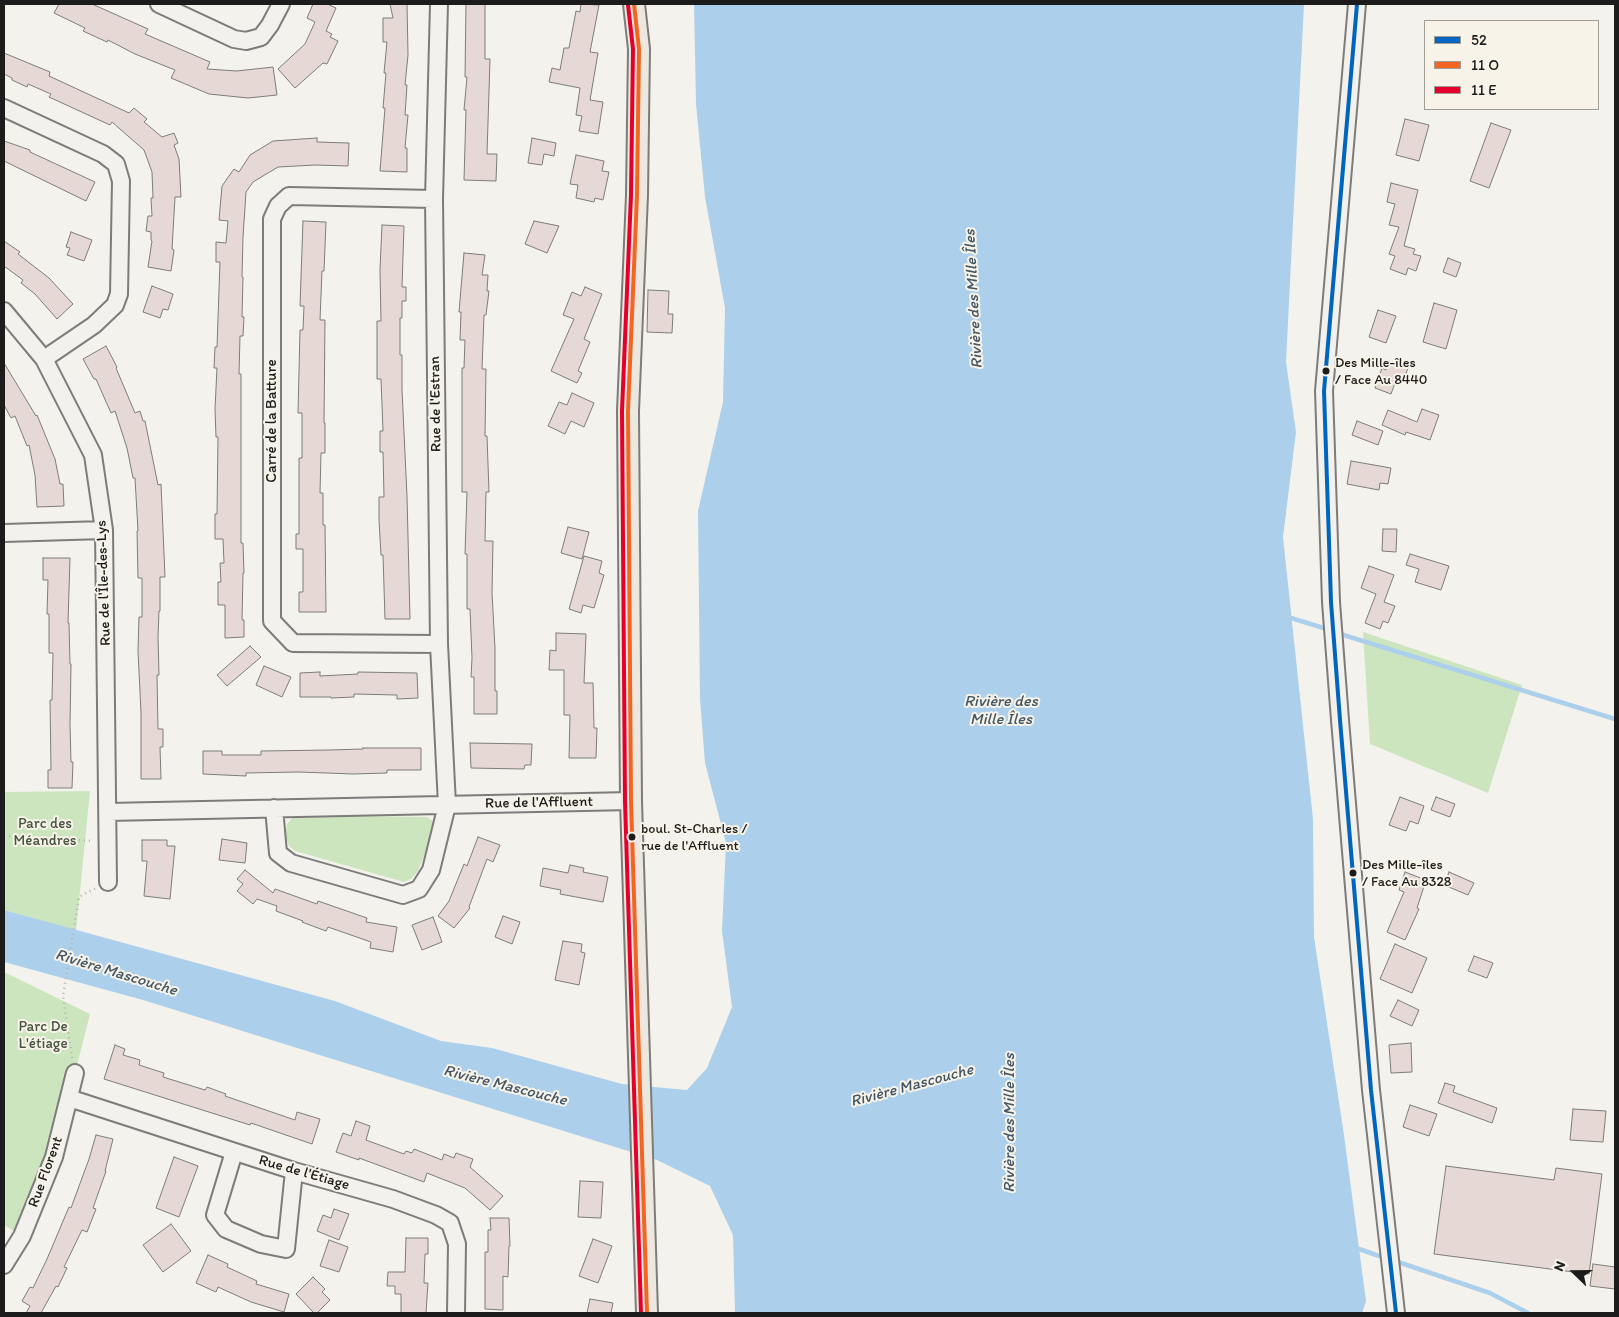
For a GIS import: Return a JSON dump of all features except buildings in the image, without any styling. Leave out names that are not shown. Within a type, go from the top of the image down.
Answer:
[{"type":"main road","points":[[634,4],[639,49],[637,194],[628,411],[631,801],[647,1313]]},
{"type":"street","points":[[159,4],[234,39],[246,41],[261,37],[281,4]]},
{"type":"street","name":"Rue de l'Estran","points":[[439,4],[434,199],[440,644],[446,805]]},
{"type":"street","points":[[1357,4],[1324,400],[1331,602],[1340,720],[1372,1090],[1396,1313]]},
{"type":"street","points":[[4,108],[103,154],[116,164],[121,181],[120,294],[115,305],[94,324],[44,359]]},
{"type":"street","name":"Carré de la Batture","points":[[434,199],[289,196],[278,206],[272,218],[272,622],[293,643],[440,644]]},
{"type":"street","name":"Rue de l'Île-des-Lys","points":[[4,311],[44,359],[93,455],[104,530],[108,882]]},
{"type":"street","points":[[4,533],[104,530]]},
{"type":"street","name":"Rue de l'Affluent","points":[[108,812],[631,801]]},
{"type":"street","points":[[274,808],[278,853],[291,863],[403,895],[419,890],[431,870],[446,805]]},
{"type":"street","name":"Rue Florent","points":[[4,1265],[22,1236],[54,1156],[75,1073]]},
{"type":"street","name":"Rue de l'Étiage","points":[[69,1098],[294,1171],[393,1199],[436,1215],[450,1223],[457,1244],[456,1313]]},
{"type":"street","points":[[234,1152],[215,1216],[226,1229],[261,1244],[286,1249],[294,1171]]},
{"type":"path","points":[[4,836],[107,841]]},
{"type":"path","points":[[75,1073],[62,996],[79,897]]},
{"type":"green space","points":[[1363,632],[1522,685],[1488,793],[1370,744]]},
{"type":"green space","name":"Parc des Méandres","points":[[90,791],[76,931],[4,910],[4,792]]},
{"type":"green space","points":[[295,815],[427,817],[433,821],[435,826],[418,871],[411,879],[404,882],[295,851],[289,846],[285,835],[287,824]]},
{"type":"green space","name":"Parc De L'étiage","points":[[4,972],[90,1014],[75,1073],[22,1236],[4,1225]]},
{"type":"water","name":"Rivière des Mille Îles","points":[[694,4],[1304,4],[1286,362],[1296,432],[1283,537],[1313,819],[1314,937],[1344,1135],[1366,1301],[1362,1313],[735,1313],[733,1235],[710,1186],[657,1160],[143,1000],[4,962],[4,910],[335,1001],[441,1041],[492,1048],[622,1084],[687,1090],[707,1068],[732,1007],[722,931],[726,843],[705,763],[700,699],[698,511],[723,402],[725,308],[705,197],[696,104]]},
{"type":"waterway","points":[[1291,618],[1330,630]]},
{"type":"waterway","points":[[1337,633],[1615,719]]},
{"type":"waterway","points":[[1359,1249],[1385,1258]]},
{"type":"waterway","points":[[1395,1261],[1490,1293],[1528,1313]]},
{"type":"transit line","points":[[634,4],[639,49],[637,195],[628,411],[631,801],[647,1313]]},
{"type":"transit line","name":"52","points":[[1357,4],[1324,391],[1331,602],[1340,720],[1371,1090],[1396,1313]]},
{"type":"transit line","points":[[628,5],[633,49],[631,195],[622,411],[625,801],[641,1313]]},
{"type":"place","name":"Des Mille-îles / Face Au 8440","points":[[1326,371]]},
{"type":"place","name":"boul. St-Charles / rue de l'Affluent","points":[[632,837]]},
{"type":"place","name":"Des Mille-îles / Face Au 8328","points":[[1353,873]]},
{"type":"water label","name":"Rivière Mascouche","points":[[116,973]]},
{"type":"water label","name":"Rivière Mascouche","points":[[505,1086]]},
{"type":"water label","name":"Rivière Mascouche","points":[[912,1086]]}]
